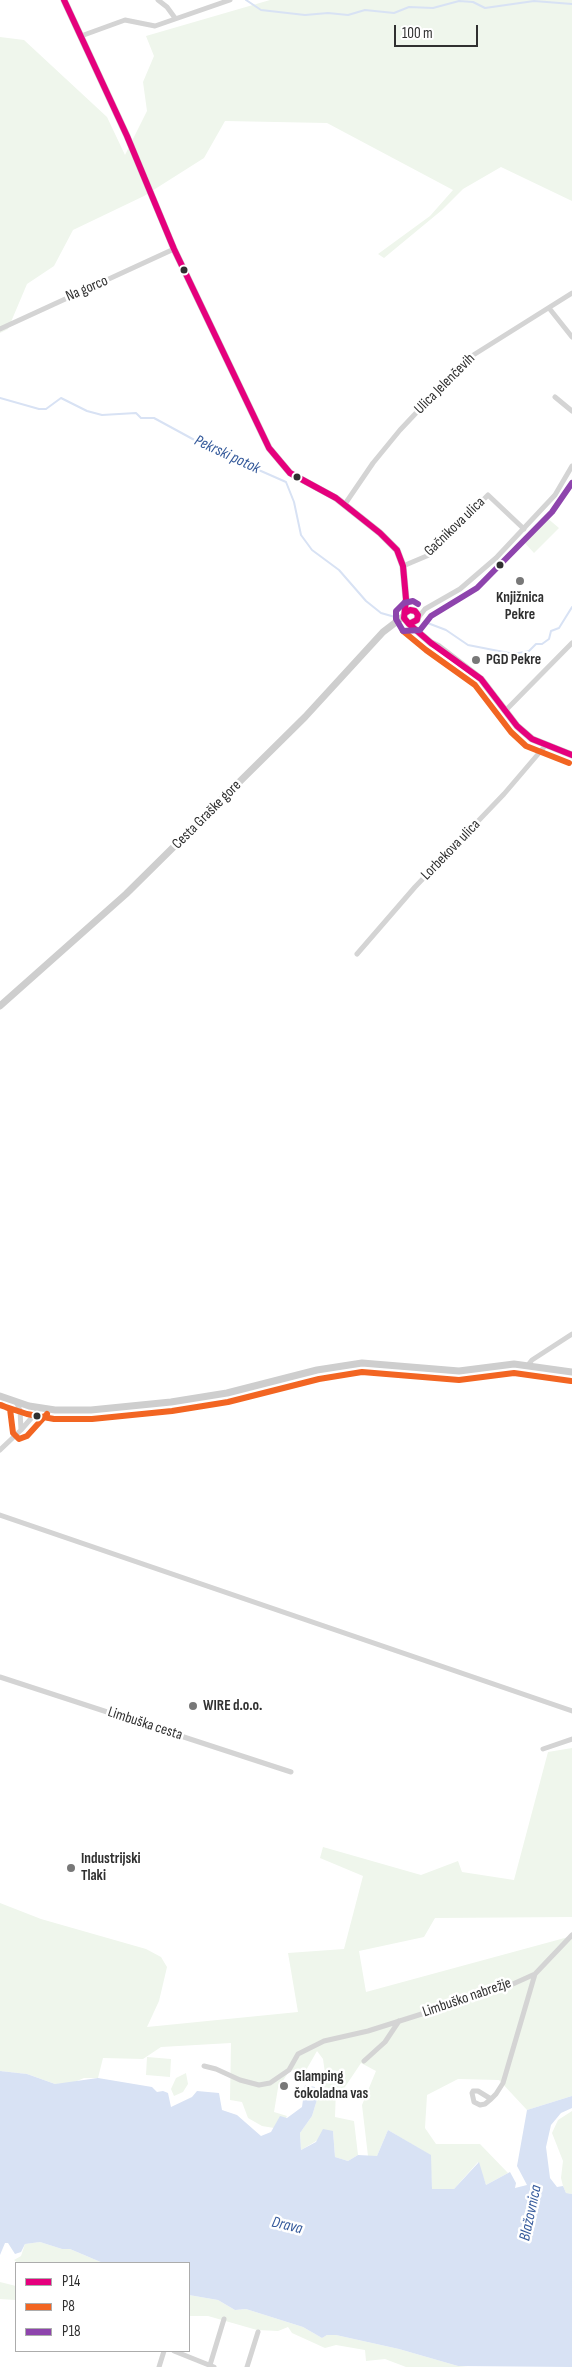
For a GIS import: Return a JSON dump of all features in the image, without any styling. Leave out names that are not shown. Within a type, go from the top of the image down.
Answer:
[{"type":"street","points":[[64,0],[127,136],[174,249],[269,448],[290,473],[345,504],[398,550],[403,566],[406,599],[411,617],[431,643],[481,679],[525,733],[545,746],[572,755]]},
{"type":"street","points":[[158,0],[167,7],[175,18]]},
{"type":"street","points":[[81,36],[125,20],[155,26],[230,0]]},
{"type":"street","name":"Na gorco","points":[[0,329],[174,249]]},
{"type":"street","name":"Ulica Jelenčevih","points":[[345,504],[373,463],[400,430],[467,359],[572,293]]},
{"type":"street","points":[[550,308],[572,337]]},
{"type":"street","points":[[555,397],[572,411]]},
{"type":"street","points":[[411,617],[460,590],[524,529],[556,495],[572,466]]},
{"type":"street","name":"Gačnikova ulica","points":[[403,566],[429,555],[488,495],[524,529]]},
{"type":"street","name":"Cesta Graške gore","points":[[0,1006],[105,914],[180,842],[312,710],[390,627],[411,617]]},
{"type":"street","points":[[506,710],[572,644]]},
{"type":"street","name":"Lorbekova ulica","points":[[357,954],[415,887],[504,794],[545,746]]},
{"type":"street","points":[[528,1365],[532,1360],[572,1334]]},
{"type":"street","points":[[0,1396],[40,1408],[91,1410],[171,1402],[227,1393],[317,1370],[350,1364],[377,1363],[459,1371],[500,1365],[528,1365],[572,1372]]},
{"type":"street","points":[[16,1402],[20,1410],[21,1430]]},
{"type":"street","points":[[0,1450],[40,1408]]},
{"type":"street","points":[[0,1515],[572,1712]]},
{"type":"street","name":"Limbuška cesta","points":[[0,1677],[291,1772]]},
{"type":"street","points":[[543,1749],[572,1739]]},
{"type":"street","name":"Limbuško nabrežje","points":[[204,2066],[259,2085],[270,2083],[289,2070],[298,2054],[324,2041],[400,2021],[504,1988],[534,1974],[572,1935]]},
{"type":"street","name":"Limbuško nabrežje","points":[[491,2099],[503,2083],[534,1974]]},
{"type":"street","points":[[364,2061],[385,2042],[400,2021]]},
{"type":"street","points":[[177,2352],[212,2366],[224,2319]]},
{"type":"street","points":[[247,2367],[258,2332]]},
{"type":"street","points":[[159,2367],[164,2352]]},
{"type":"shaded area","points":[[270,0],[572,0],[572,201],[501,167],[463,189],[442,210],[384,258],[378,254],[430,216],[453,190],[327,123],[225,121],[204,158],[144,196],[73,230],[54,266],[27,284],[8,329],[0,333],[0,37],[24,40],[107,117],[125,155],[147,111],[143,82],[154,56],[146,36]]},
{"type":"shaded area","points":[[546,517],[559,528],[534,553],[523,541]]},
{"type":"shaded area","points":[[572,1748],[572,1917],[435,1918],[424,1937],[359,1951],[366,1992],[572,1936],[572,2096],[527,2110],[499,2080],[458,2079],[427,2095],[425,2128],[436,2144],[480,2144],[508,2173],[486,2185],[478,2162],[454,2189],[432,2189],[430,2155],[388,2130],[377,2156],[368,2156],[362,2105],[376,2071],[361,2063],[343,2090],[336,2089],[335,2117],[354,2121],[358,2155],[348,2161],[335,2157],[333,2131],[301,2150],[300,2133],[312,2116],[325,2073],[323,2059],[317,2051],[305,2072],[290,2070],[278,2088],[274,2112],[287,2116],[280,2129],[262,2126],[248,2118],[242,2102],[230,2100],[231,2043],[161,2047],[143,2059],[103,2058],[98,2078],[84,2078],[72,2083],[55,2084],[27,2074],[0,2071],[0,1903],[41,1919],[146,1949],[161,1957],[167,1967],[159,2001],[147,2027],[298,2012],[288,1953],[344,1949],[363,1876],[320,1858],[323,1847],[421,1875],[458,1861],[462,1872],[514,1880],[548,1752]]},
{"type":"shaded area","points":[[147,2057],[171,2059],[170,2077],[146,2075]]},
{"type":"shaded area","points":[[186,2073],[188,2084],[183,2092],[174,2096],[171,2089],[176,2078]]},
{"type":"shaded area","points":[[572,2111],[572,2194],[566,2193],[563,2186],[561,2178],[563,2161],[552,2133],[558,2120]]},
{"type":"shaded area","points":[[40,2242],[62,2249],[70,2249],[101,2262],[17,2262],[14,2260],[21,2256],[25,2244]]},
{"type":"shaded area","points":[[0,2282],[15,2286],[15,2300],[0,2299]]},
{"type":"shaded area","points":[[190,2295],[218,2300],[235,2310],[246,2309],[303,2327],[322,2338],[327,2335],[336,2335],[468,2367],[406,2367],[385,2359],[366,2361],[365,2350],[336,2345],[325,2348],[292,2333],[288,2327],[278,2331],[257,2330],[208,2316],[190,2316]]},
{"type":"water","points":[[0,2071],[27,2074],[55,2084],[98,2078],[152,2087],[157,2092],[163,2091],[168,2093],[171,2107],[192,2097],[197,2091],[219,2093],[222,2110],[237,2115],[261,2136],[271,2132],[280,2116],[287,2118],[302,2107],[305,2085],[315,2087],[315,2091],[319,2093],[312,2116],[300,2133],[301,2150],[316,2142],[323,2129],[333,2131],[335,2157],[348,2161],[358,2155],[377,2156],[388,2130],[431,2155],[432,2189],[454,2189],[479,2162],[486,2185],[510,2172],[516,2183],[515,2188],[527,2185],[517,2166],[527,2110],[572,2096],[572,2108],[561,2113],[551,2125],[546,2147],[550,2178],[557,2187],[563,2186],[566,2193],[572,2194],[572,2367],[458,2366],[399,2349],[336,2335],[327,2335],[322,2338],[303,2327],[246,2309],[235,2310],[218,2300],[190,2295],[190,2262],[101,2262],[70,2249],[62,2249],[40,2242],[25,2244],[21,2252],[15,2254],[8,2243],[5,2243],[0,2255]]},
{"type":"waterway","points":[[246,0],[261,10],[305,15],[328,13],[348,15],[365,10],[394,13],[409,7],[433,8],[459,1],[473,2],[485,8],[534,1],[572,4]]},
{"type":"waterway","name":"Pekrski potok","points":[[0,398],[39,409],[46,409],[61,398],[87,411],[102,415],[136,413],[141,418],[154,418],[211,449],[286,482],[294,502],[301,535],[312,550],[339,570],[366,601],[381,613],[395,617]]},
{"type":"waterway","points":[[425,622],[446,630],[468,645],[514,654],[529,651],[536,644],[542,644],[549,639],[551,631],[559,628],[572,607]]},
{"type":"transit line","name":"P14","points":[[64,0],[127,136],[174,249],[269,448],[290,473],[336,498],[380,533],[397,550],[403,566],[406,599],[404,618],[409,624],[417,620],[418,615],[415,611],[410,610],[405,613]]},
{"type":"transit line","name":"P18","points":[[418,604],[413,601],[404,603],[396,611],[396,619],[403,631],[420,630],[431,616],[477,588],[552,512],[572,483]]},
{"type":"transit line","name":"P14","points":[[409,624],[431,643],[481,679],[517,726],[532,739],[572,755]]},
{"type":"transit line","name":"P8","points":[[403,631],[475,685],[511,732],[526,746],[569,763]]},
{"type":"transit line","name":"P8","points":[[0,1405],[27,1414],[54,1419],[92,1419],[172,1411],[228,1402],[319,1379],[362,1372],[459,1380],[514,1373],[571,1381]]},
{"type":"transit line","name":"P8","points":[[1,1405],[10,1409],[13,1433],[19,1439],[27,1436],[47,1414]]},
{"type":"place","name":"Knjižnica Pekre","points":[[520,581]]},
{"type":"place","name":"PGD Pekre","points":[[476,660]]},
{"type":"place","name":"WIRE d.o.o.","points":[[193,1706]]},
{"type":"place","name":"Industrijski Tlaki","points":[[71,1868]]},
{"type":"place","name":"Glamping čokoladna vas","points":[[284,2086]]},
{"type":"water label","name":"Blažovnica","points":[[531,2213]]},
{"type":"water label","name":"Drava","points":[[287,2226]]}]
